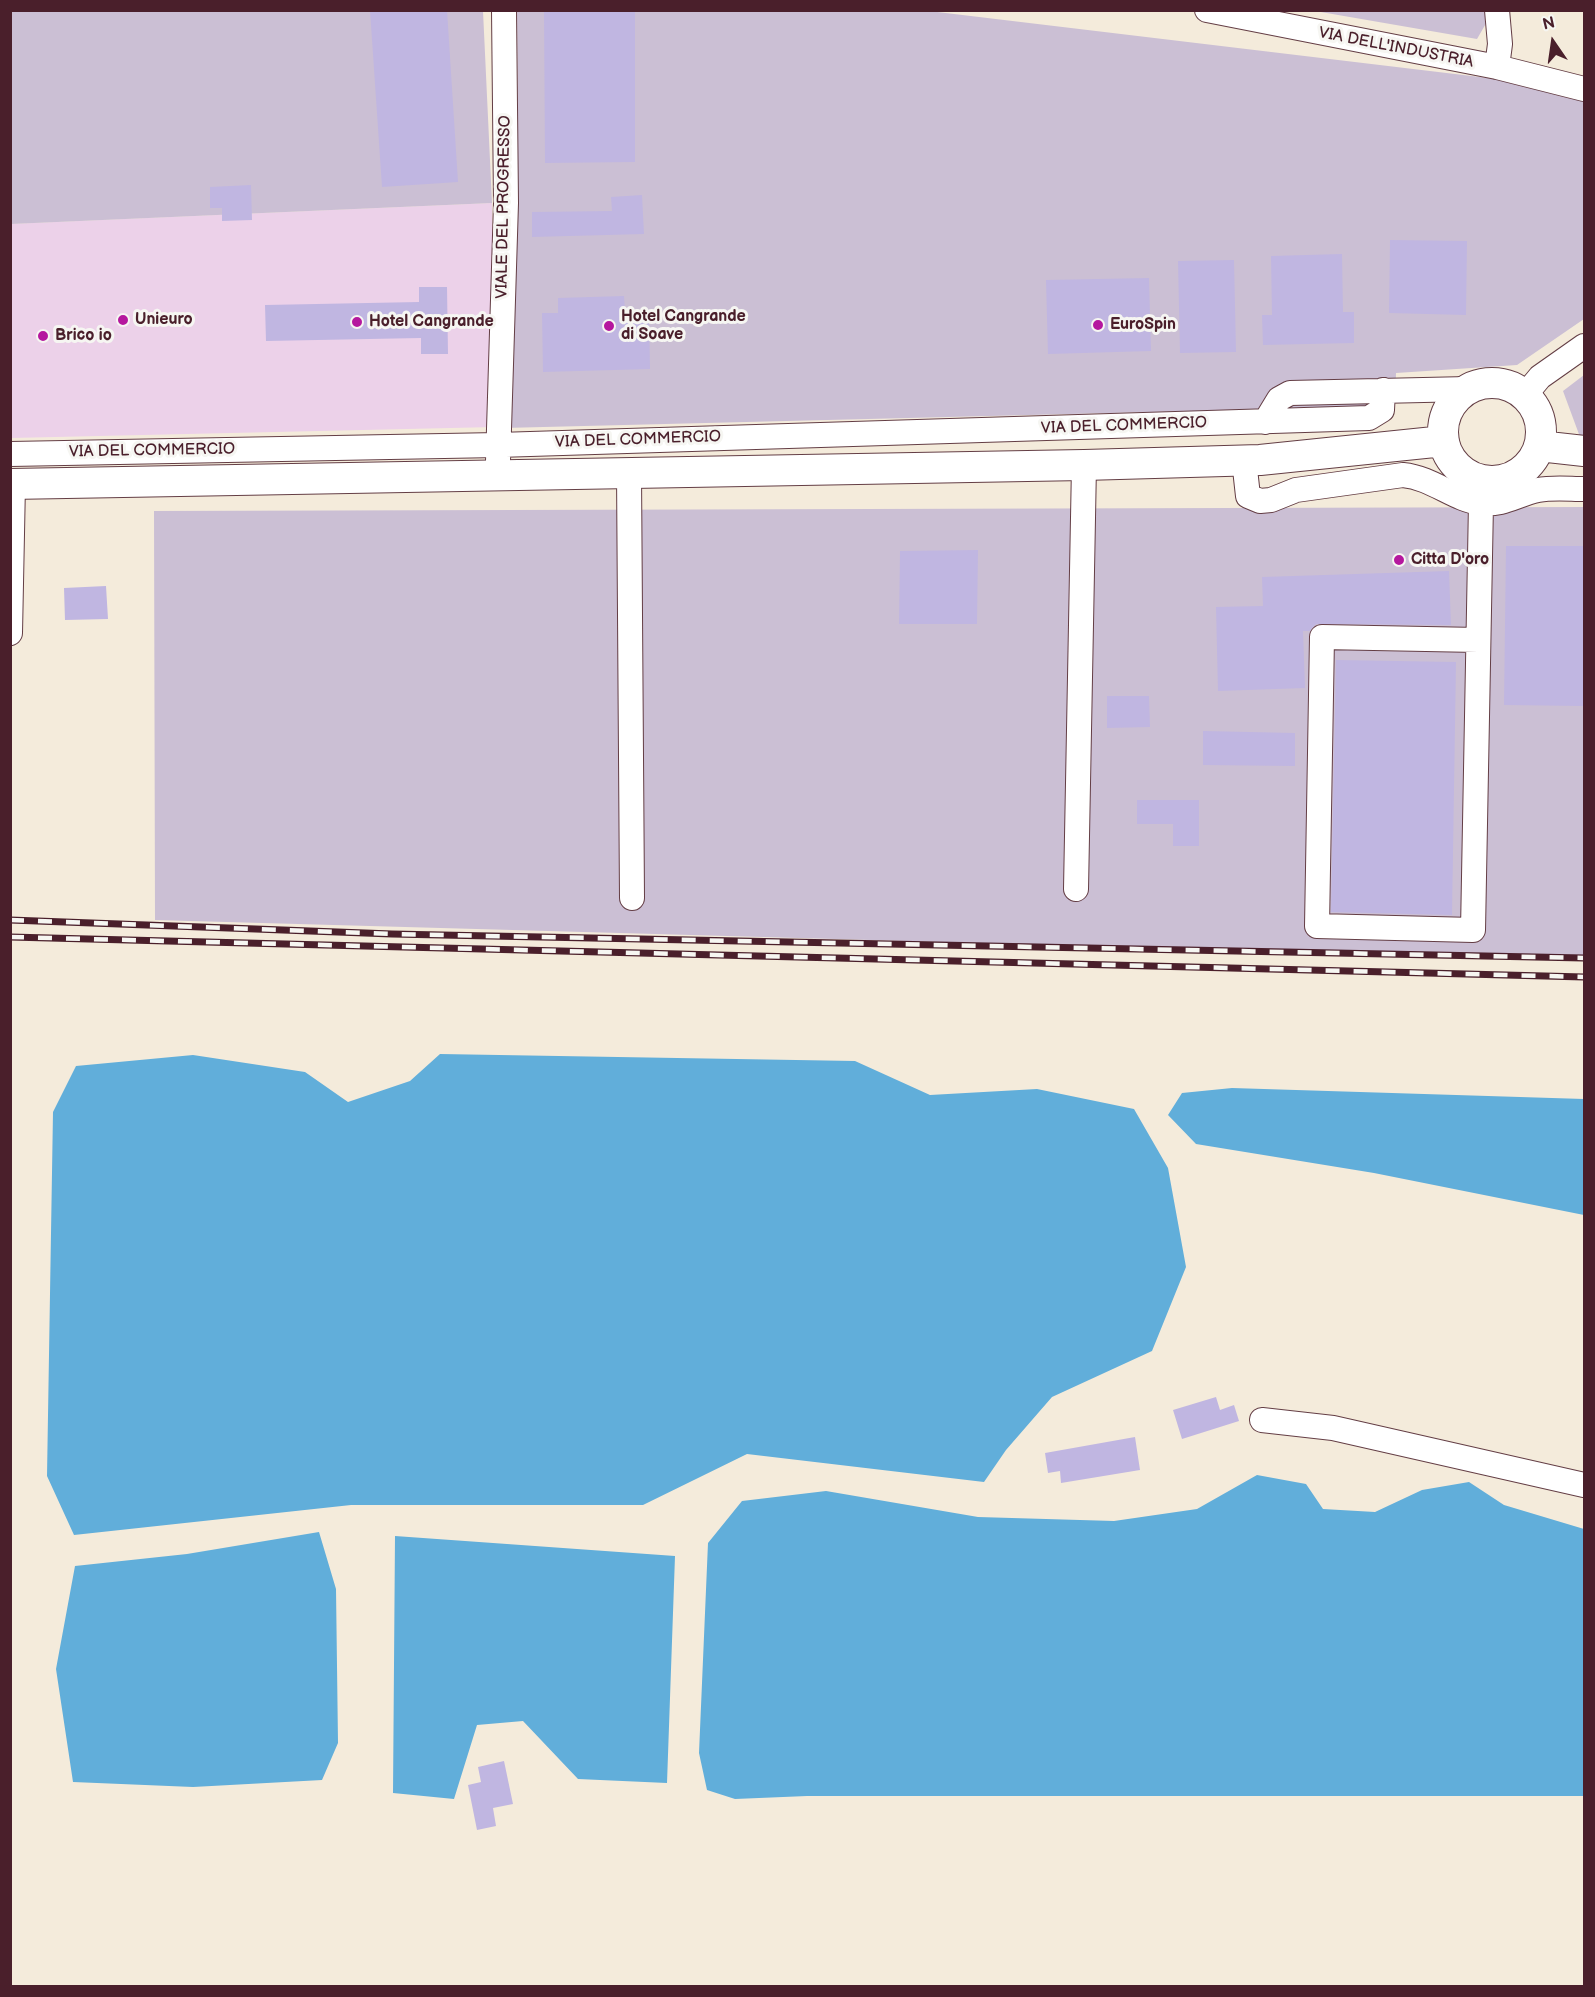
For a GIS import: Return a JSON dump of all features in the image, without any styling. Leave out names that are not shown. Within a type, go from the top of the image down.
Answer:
[{"type":"main road","points":[[1491,383],[1503,384],[1525,395],[1538,413],[1541,424],[1539,446],[1527,466],[1518,474],[1495,481],[1484,480],[1462,471],[1447,452],[1444,441],[1444,421],[1447,411],[1468,389],[1491,383]]},
{"type":"main road","points":[[12,484],[1084,465],[1244,460],[1444,441]]},
{"type":"main road","points":[[1539,446],[1584,451]]},
{"type":"street","name":"VIALE DEL PROGRESSO","points":[[499,475],[506,203],[504,10]]},
{"type":"street","name":"VIA DELL'INDUSTRIA","points":[[1207,10],[1497,67],[1584,90]]},
{"type":"street","points":[[1497,10],[1500,45],[1497,67]]},
{"type":"street","points":[[1525,395],[1540,377],[1584,346]]},
{"type":"street","name":"VIA DEL COMMERCIO","points":[[10,454],[498,445],[1369,418],[1382,410],[1383,390],[1468,389]]},
{"type":"street","points":[[1244,460],[1248,496],[1260,501],[1271,500],[1296,490],[1403,475],[1418,477],[1481,503],[1504,502],[1540,489],[1584,489]]},
{"type":"street","points":[[1076,889],[1084,465]]},
{"type":"street","points":[[628,473],[632,898]]},
{"type":"street","points":[[10,633],[12,484]]},
{"type":"street","points":[[1478,640],[1322,637],[1317,926],[1473,930],[1481,503]]},
{"type":"street","points":[[1262,1420],[1333,1428],[1584,1485]]},
{"type":"shaded area","points":[[10,11],[483,11],[492,203],[11,224]]},
{"type":"shaded area","points":[[517,11],[929,11],[1530,83],[1584,98],[1584,319],[1517,365],[1396,373],[1395,406],[503,428],[518,147]]},
{"type":"shaded area","points":[[1315,11],[1487,11],[1488,20],[1477,39]]},
{"type":"shaded area","points":[[492,203],[495,427],[11,438],[10,224]]},
{"type":"shaded area","points":[[1584,375],[1584,437],[1580,437],[1563,391]]},
{"type":"shaded area","points":[[1584,507],[1584,960],[155,920],[154,511]]},
{"type":"water","points":[[440,1054],[855,1061],[930,1095],[1037,1089],[1134,1109],[1168,1168],[1186,1267],[1152,1351],[1052,1397],[1006,1450],[984,1482],[747,1454],[643,1505],[351,1505],[74,1535],[47,1476],[53,1112],[76,1066],[193,1055],[305,1072],[348,1102],[410,1081]]},
{"type":"water","points":[[1232,1088],[1584,1099],[1584,1215],[1374,1173],[1196,1144],[1168,1115],[1182,1093]]},
{"type":"water","points":[[1257,1475],[1306,1484],[1323,1509],[1375,1512],[1422,1490],[1469,1482],[1504,1505],[1584,1529],[1584,1796],[807,1796],[735,1799],[707,1790],[699,1753],[708,1543],[742,1501],[826,1491],[978,1517],[1114,1521],[1197,1509]]},
{"type":"water","points":[[319,1532],[336,1589],[338,1743],[322,1780],[193,1787],[73,1782],[56,1669],[75,1566],[187,1554]]},
{"type":"water","points":[[395,1536],[675,1556],[667,1783],[578,1779],[523,1721],[477,1725],[454,1799],[393,1793]]},
{"type":"building","points":[[370,10],[447,10],[458,182],[382,187]]},
{"type":"building","points":[[635,10],[635,162],[545,163],[544,11]]},
{"type":"building","points":[[251,185],[252,220],[222,221],[222,208],[210,208],[210,187]]},
{"type":"building","points":[[642,195],[644,234],[532,237],[532,212],[612,211],[611,197]]},
{"type":"building","points":[[1390,240],[1467,241],[1466,315],[1389,313]]},
{"type":"building","points":[[1342,254],[1343,312],[1354,312],[1354,343],[1263,345],[1262,315],[1272,315],[1271,256]]},
{"type":"building","points":[[1234,260],[1236,352],[1180,353],[1178,261]]},
{"type":"building","points":[[1149,278],[1151,351],[1048,354],[1046,280]]},
{"type":"building","name":"Hotel Cangrande","points":[[419,287],[447,287],[448,354],[421,354],[421,338],[266,341],[265,305],[419,302]]},
{"type":"building","points":[[624,296],[625,311],[649,311],[650,369],[543,372],[542,313],[558,313],[558,298]]},
{"type":"building","points":[[1506,546],[1584,546],[1584,706],[1504,705]]},
{"type":"building","points":[[978,550],[977,624],[899,624],[900,551]]},
{"type":"building","points":[[1449,571],[1451,625],[1316,624],[1309,631],[1303,631],[1305,688],[1218,691],[1216,607],[1263,606],[1262,577]]},
{"type":"building","points":[[106,586],[108,619],[65,620],[64,588]]},
{"type":"building","points":[[1336,660],[1456,662],[1452,915],[1331,912]]},
{"type":"building","points":[[1107,696],[1149,696],[1150,727],[1107,728]]},
{"type":"building","points":[[1203,731],[1295,733],[1295,766],[1203,765]]},
{"type":"building","points":[[1137,800],[1199,800],[1199,846],[1173,846],[1173,824],[1137,824]]},
{"type":"building","points":[[1216,1397],[1220,1410],[1234,1405],[1239,1421],[1182,1439],[1173,1410]]},
{"type":"building","points":[[1135,1437],[1140,1470],[1061,1483],[1060,1471],[1048,1473],[1045,1453]]},
{"type":"building","points":[[504,1761],[513,1804],[493,1808],[496,1826],[477,1830],[468,1785],[481,1782],[478,1767]]},
{"type":"railway","points":[[10,920],[392,934],[1584,958]]},
{"type":"railway","points":[[10,937],[1584,977]]},
{"type":"place","name":"Unieuro","points":[[123,320]]},
{"type":"place","name":"Hotel Cangrande","points":[[357,322]]},
{"type":"place","name":"EuroSpin","points":[[1098,325]]},
{"type":"place","name":"Hotel Cangrande di Soave","points":[[609,326]]},
{"type":"place","name":"Brico io","points":[[43,336]]},
{"type":"place","name":"Citta D'oro","points":[[1399,560]]}]
